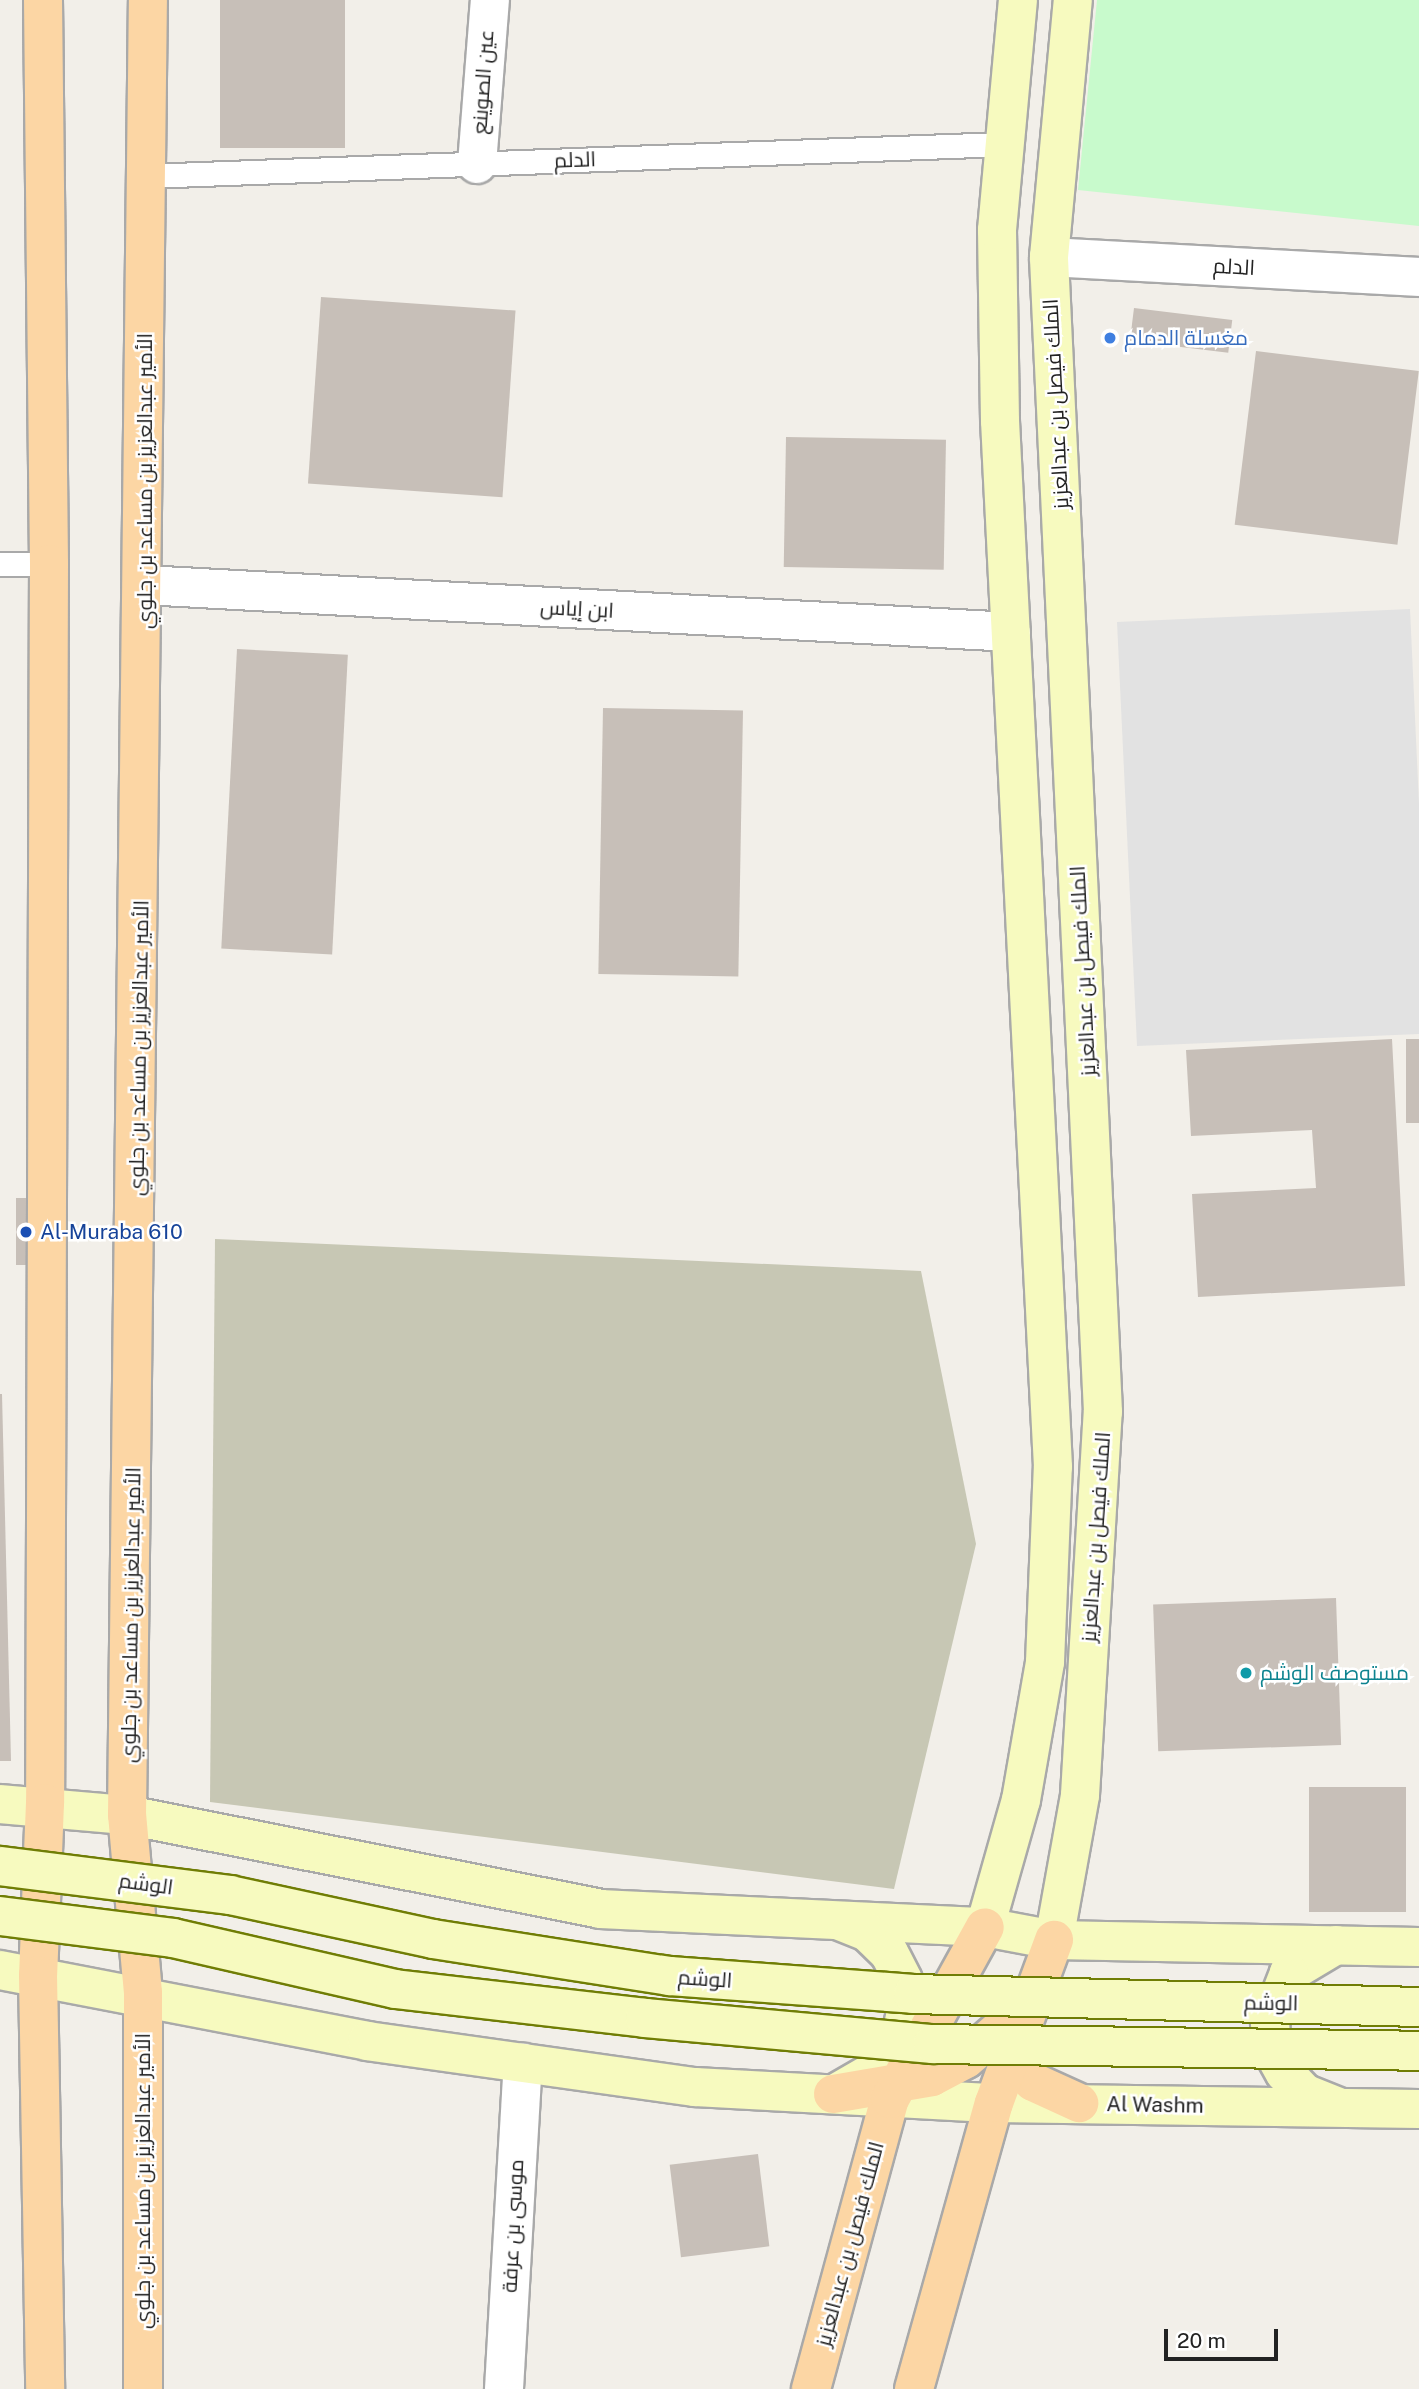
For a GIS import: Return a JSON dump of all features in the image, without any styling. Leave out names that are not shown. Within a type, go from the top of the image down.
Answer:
[{"type":"main road","points":[[43,0],[49,564],[45,1803],[38,1975],[46,2389]]},
{"type":"main road","name":"الأمير عبدالعزيز بن مساعد بن جلوي","points":[[144,2389],[142,1993],[128,1815],[144,585],[148,0]]},
{"type":"main road","points":[[985,1927],[978,1979],[1001,2049],[1033,2082],[1079,2103]]},
{"type":"main road","name":"الملك فيصل بن عبدالعزيز","points":[[811,2389],[893,2093],[985,1927]]},
{"type":"main road","points":[[914,2389],[994,2103],[1001,2049],[1054,1940]]},
{"type":"main road","points":[[833,2094],[893,2093],[1001,2049]]},
{"type":"street","name":"عين الصوينع","points":[[477,164],[490,0]]},
{"type":"street","name":"الملك فيصل بن عبدالعزيز","points":[[985,1927],[1021,1800],[1045,1662],[1053,1467],[1011,632],[997,243],[1003,144],[1018,0]]},
{"type":"street","name":"الملك فيصل بن عبدالعزيز","points":[[1054,1940],[1080,1795],[1103,1412],[1049,257],[1073,0]]},
{"type":"street","name":"الدلم","points":[[1049,257],[1419,277]]},
{"type":"street","name":"ابن إياس","points":[[144,585],[1011,632]]},
{"type":"street","points":[[0,1804],[45,1803],[128,1815],[600,1909],[985,1927],[1054,1940],[1419,1947]]},
{"type":"street","name":"الوشم","points":[[0,1866],[230,1895],[433,1939],[670,1976],[914,1994],[1419,2007]]},
{"type":"street","name":"الوشم","points":[[0,1916],[173,1938],[396,1989],[659,2019],[933,2045],[1419,2051]]},
{"type":"street","points":[[0,1970],[142,1993],[367,2041],[695,2087],[833,2094],[883,2066],[900,2040],[906,2011],[903,1980],[889,1953],[867,1932],[838,1920]]},
{"type":"street","points":[[1356,2108],[1329,2105],[1295,2083],[1272,2050],[1270,2022],[1275,1996],[1310,1955],[1363,1944]]},
{"type":"street","name":"موسى بن عرفة","points":[[504,2389],[523,2063]]},
{"type":"street","name":"Al Washm","points":[[893,2093],[994,2103],[1419,2109]]},
{"type":"lane","name":"الدلم","points":[[147,176],[1003,144]]},
{"type":"lane","points":[[0,564],[49,564]]},
{"type":"shaded area","points":[[1410,609],[1419,804],[1419,1034],[1137,1046],[1117,622]]},
{"type":"shaded area","points":[[215,1239],[921,1271],[976,1544],[894,1889],[210,1802]]},
{"type":"green space","points":[[1097,0],[1419,0],[1419,226],[1078,190]]},
{"type":"building","points":[[220,0],[345,0],[345,148],[220,148]]},
{"type":"building","points":[[321,297],[516,311],[502,497],[308,484]]},
{"type":"building","points":[[1134,308],[1232,320],[1228,353],[1130,341]]},
{"type":"building","points":[[1256,351],[1419,371],[1397,545],[1235,525]]},
{"type":"building","points":[[786,437],[946,440],[944,570],[784,567]]},
{"type":"building","points":[[237,649],[348,655],[332,954],[221,949]]},
{"type":"building","points":[[603,708],[743,710],[738,976],[598,974]]},
{"type":"building","points":[[1392,1039],[1405,1286],[1198,1297],[1192,1194],[1316,1188],[1312,1130],[1191,1136],[1186,1050]]},
{"type":"building","points":[[1406,1039],[1419,1039],[1419,1123],[1406,1123]]},
{"type":"building","points":[[16,1198],[35,1198],[35,1265],[16,1265]]},
{"type":"building","points":[[2,1394],[11,1761],[0,1761]]},
{"type":"building","name":"مستوصف الوشم","points":[[1336,1598],[1341,1745],[1158,1751],[1153,1604]]},
{"type":"building","points":[[1309,1787],[1406,1787],[1406,1912],[1309,1912]]},
{"type":"building","points":[[758,2154],[769,2246],[681,2257],[670,2165]]},
{"type":"place","name":"مغسلة الدمام","points":[[1110,338]]},
{"type":"place","name":"Al-Muraba 610","points":[[26,1232]]},
{"type":"place","name":"مستوصف الوشم","points":[[1246,1673]]}]
